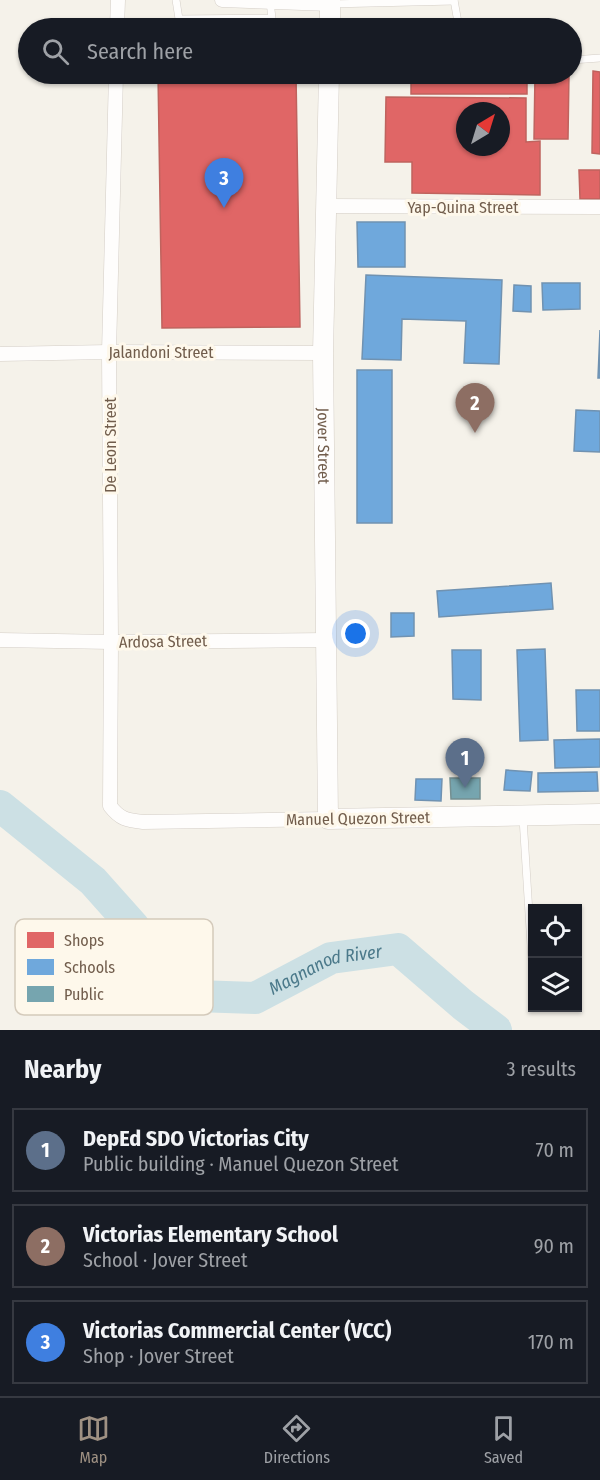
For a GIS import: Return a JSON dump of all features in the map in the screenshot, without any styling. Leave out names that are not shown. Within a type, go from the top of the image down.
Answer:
[{"type":"street","points":[[117,18],[118,0]]},
{"type":"street","points":[[222,0],[330,2],[330,18]]},
{"type":"street","name":"De Leon Street","points":[[116,84],[109,352],[110,806],[117,815]]},
{"type":"street","name":"Jover Street","points":[[328,819],[323,353],[329,84]]},
{"type":"street","name":"Yap-Quina Street","points":[[327,206],[600,207]]},
{"type":"street","name":"Jalandoni Street","points":[[0,354],[323,353]]},
{"type":"street","name":"Ardosa Street","points":[[0,640],[111,642],[326,640]]},
{"type":"street","name":"Manuel Quezon Street","points":[[117,815],[128,820],[143,822],[600,814]]},
{"type":"lane","points":[[176,0],[179,18]]},
{"type":"lane","points":[[330,2],[454,1],[457,18]]},
{"type":"lane","points":[[270,2],[272,18]]},
{"type":"lane","points":[[582,59],[600,58]]},
{"type":"lane","points":[[523,815],[532,958]]},
{"type":"building: Shops","points":[[593,71],[600,72],[600,154],[592,153]]},
{"type":"building: Shops","points":[[158,84],[296,84],[300,327],[162,328]]},
{"type":"building: Shops","points":[[411,84],[527,84],[527,94],[411,94]]},
{"type":"building: Shops","points":[[535,84],[569,84],[568,139],[534,139]]},
{"type":"building: Shops","points":[[386,97],[526,98],[526,142],[540,141],[540,195],[412,193],[412,162],[385,162]]},
{"type":"building: Shops","points":[[579,170],[600,170],[600,199],[580,199]]},
{"type":"building: Schools","points":[[357,222],[405,222],[405,267],[358,267]]},
{"type":"building: Schools","points":[[366,275],[502,280],[499,364],[464,363],[466,321],[402,319],[401,360],[362,359]]},
{"type":"building: Schools","points":[[542,283],[580,283],[580,309],[543,310]]},
{"type":"building: Schools","points":[[514,285],[531,286],[531,312],[513,311]]},
{"type":"building: Schools","points":[[600,330],[600,378],[598,378]]},
{"type":"building: Schools","points":[[357,370],[392,370],[392,523],[357,523]]},
{"type":"building: Schools","points":[[576,410],[600,411],[600,452],[574,451]]},
{"type":"building: Schools","points":[[551,583],[553,609],[439,617],[437,591]]},
{"type":"building: Schools","points":[[391,613],[414,613],[414,636],[391,637]]},
{"type":"building: Schools","points":[[545,649],[548,740],[520,741],[517,650]]},
{"type":"building: Schools","points":[[452,650],[481,650],[481,700],[453,699]]},
{"type":"building: Schools","points":[[576,690],[600,690],[600,731],[577,731]]},
{"type":"building: Schools","points":[[600,739],[600,767],[555,768],[554,740]]},
{"type":"building: Schools","points":[[506,770],[532,772],[530,791],[504,790]]},
{"type":"building: Schools","points":[[597,772],[598,791],[538,792],[538,773]]},
{"type":"building: Schools","points":[[416,779],[442,779],[441,801],[415,800]]},
{"type":"building: Public","points":[[450,778],[480,778],[480,799],[451,799]]},
{"type":"waterway","name":"Magnanod River","points":[[0,806],[93,881],[127,919]]},
{"type":"waterway","name":"Magnanod River","points":[[213,997],[255,998],[331,958],[398,949],[496,1030]]},
{"type":"place","name":"Victorias Commercial Center (VCC)","points":[[224,208]]},
{"type":"place","name":"Victorias Elementary School","points":[[475,433]]},
{"type":"place","name":"DepEd SDO Victorias City","points":[[465,788]]}]
